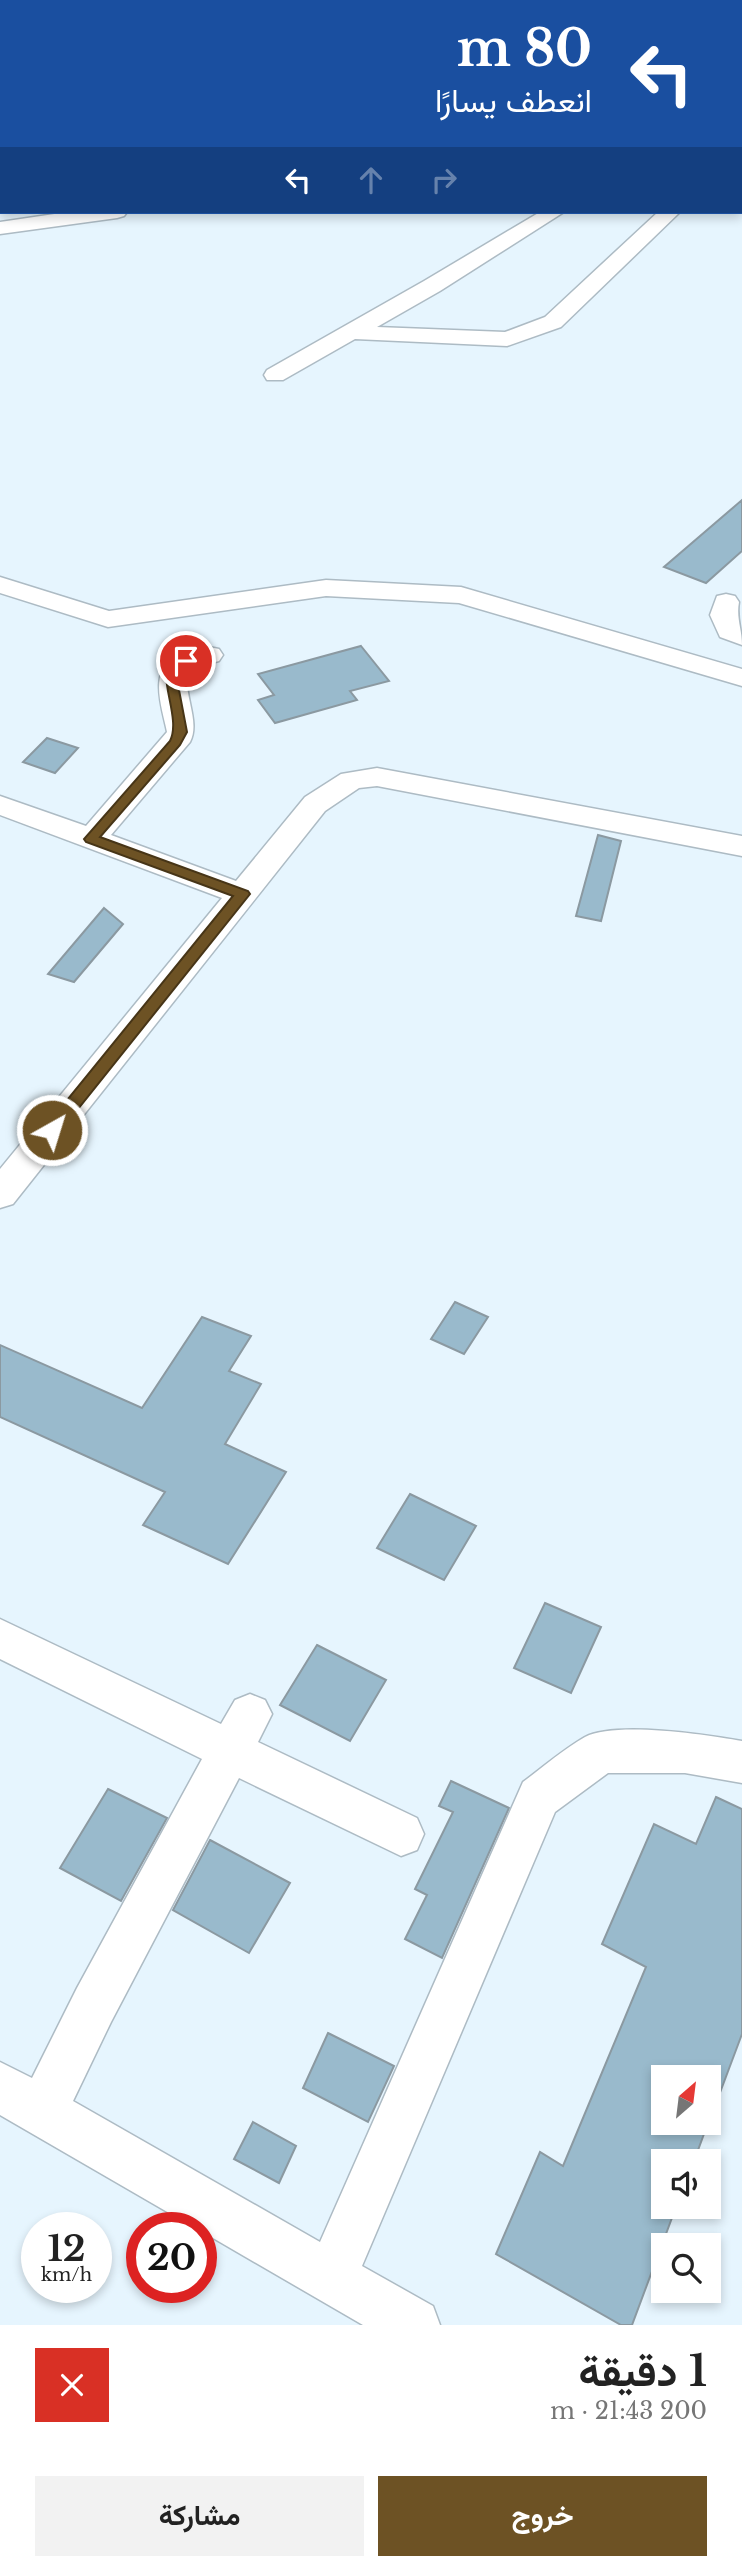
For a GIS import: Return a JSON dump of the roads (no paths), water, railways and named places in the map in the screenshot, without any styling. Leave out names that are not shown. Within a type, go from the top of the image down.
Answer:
[{"type":"lane","points":[[0,228],[100,214]]},
{"type":"lane","points":[[275,375],[551,214]]},
{"type":"lane","points":[[350,332],[507,339],[553,322],[668,214]]},
{"type":"lane","points":[[0,585],[107,619],[326,588],[461,595],[742,678]]},
{"type":"lane","points":[[726,603],[723,615],[729,631],[742,637]]},
{"type":"lane","points":[[91,839],[176,743],[181,732],[172,690],[173,674],[186,661],[209,655]]},
{"type":"lane","points":[[701,668],[718,687],[742,696]]},
{"type":"lane","points":[[0,1194],[315,804],[351,780],[377,777],[742,846]]},
{"type":"lane","points":[[0,805],[243,894]]},
{"type":"lane","points":[[0,1638],[240,1733],[401,1834]]},
{"type":"lane","points":[[43,2111],[94,2005],[240,1733]]},
{"type":"lane","points":[[331,2277],[539,1797],[601,1752],[685,1752],[742,1762]]},
{"type":"lane","points":[[0,2087],[414,2325]]}]
